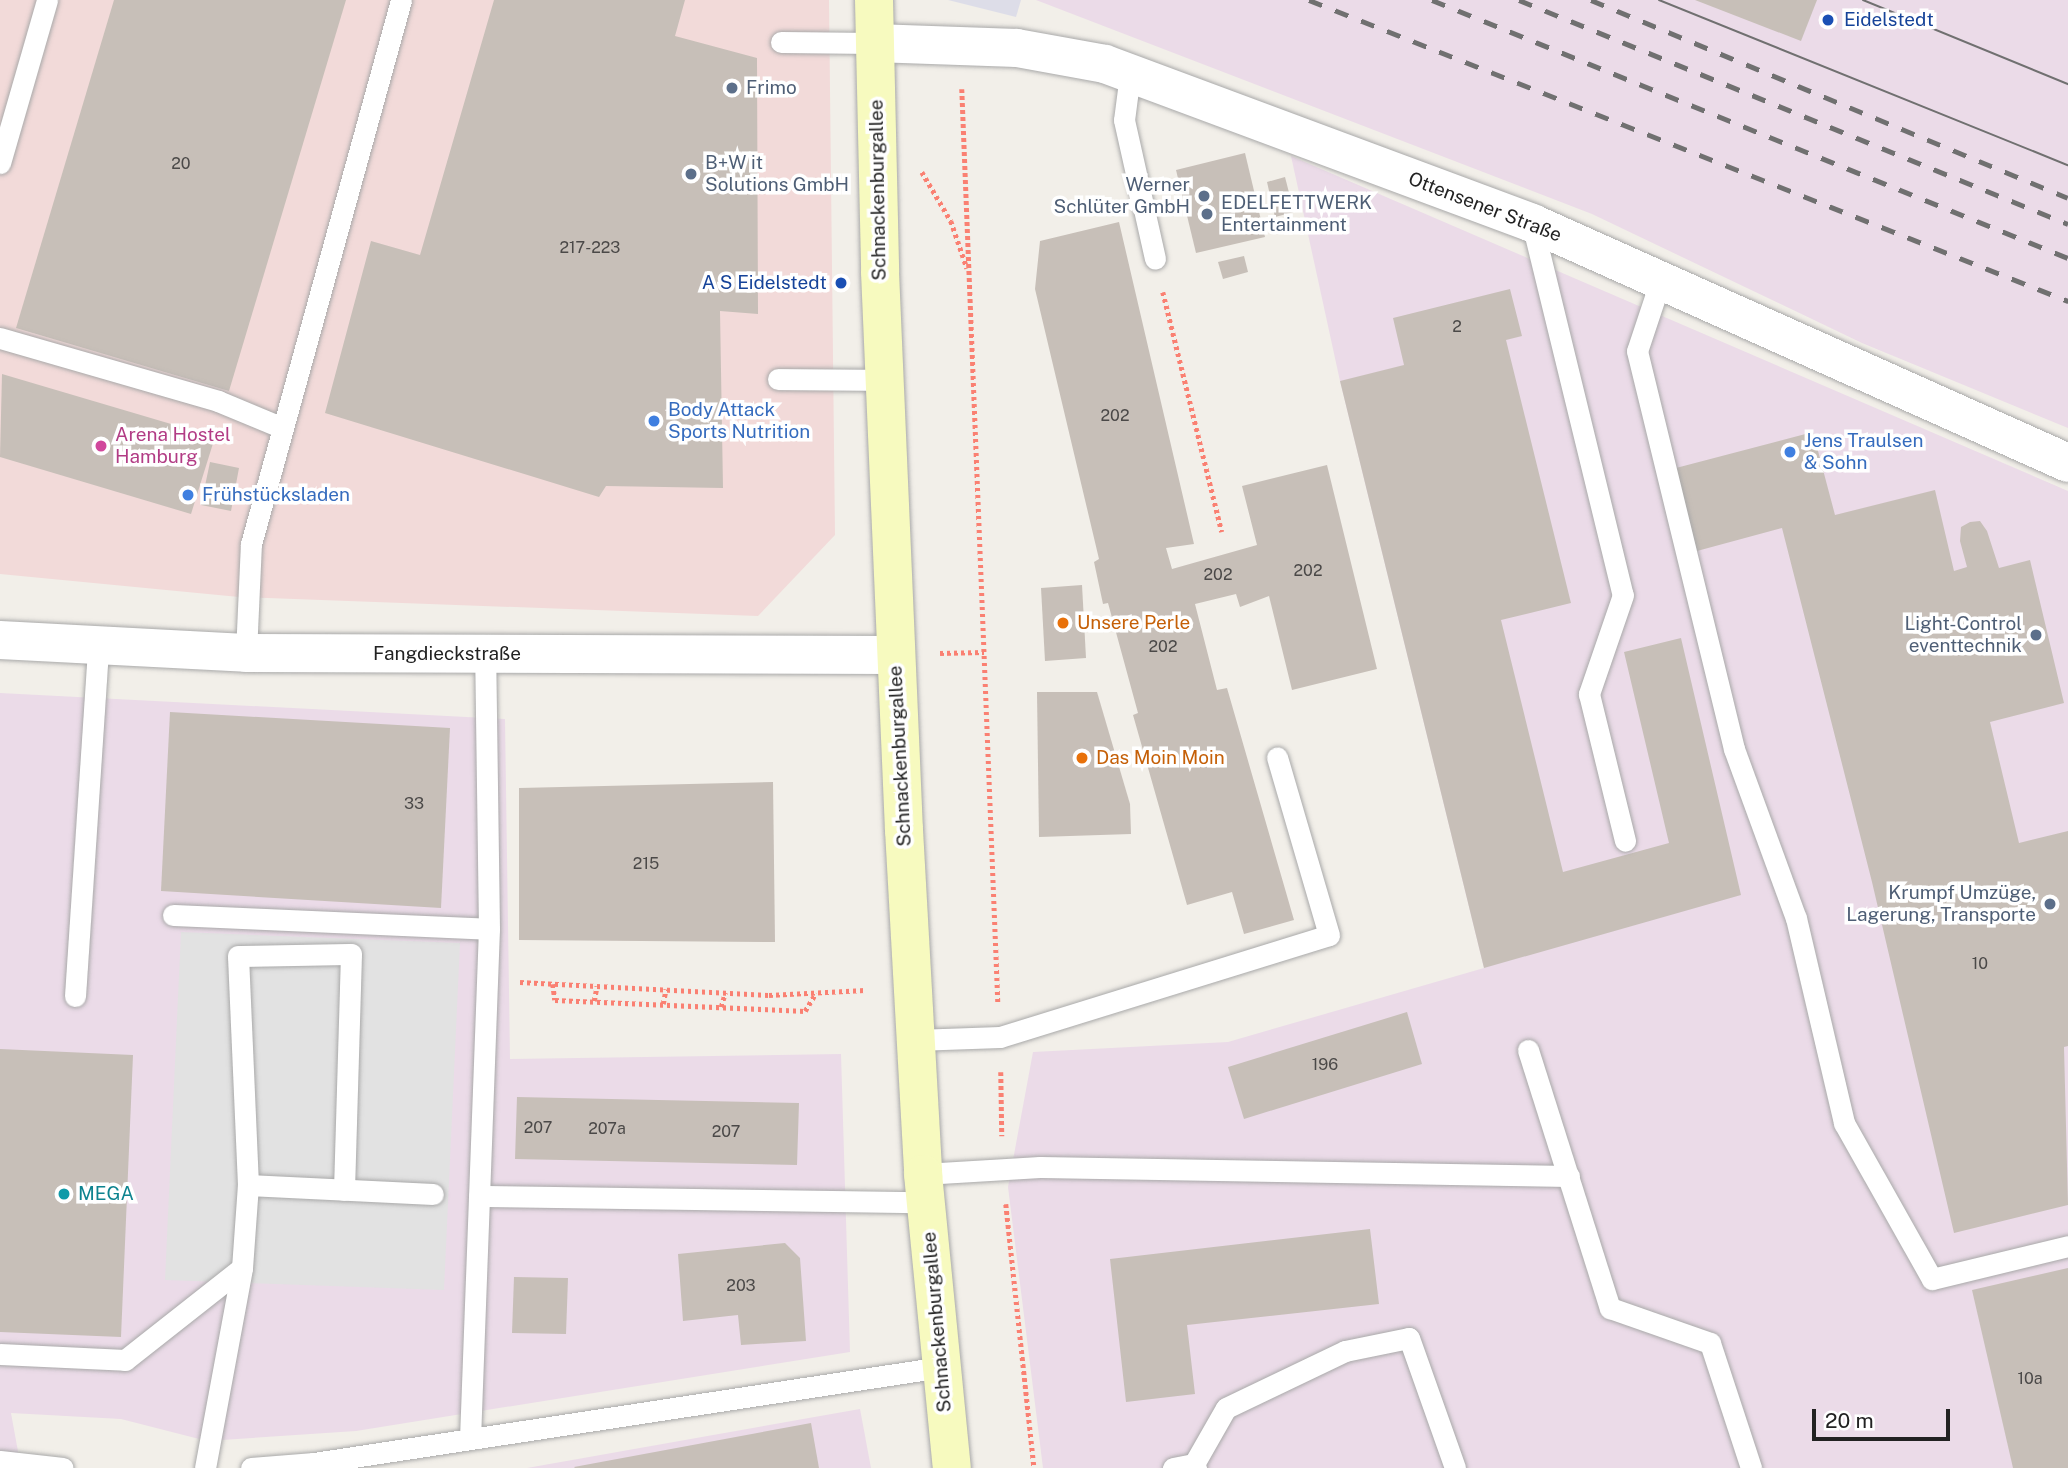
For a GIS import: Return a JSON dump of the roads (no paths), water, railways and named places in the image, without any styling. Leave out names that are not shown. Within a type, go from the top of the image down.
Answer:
[{"type":"street","name":"Schnackenburgallee","points":[[874,0],[894,655],[924,1188],[952,1468]]},
{"type":"street","name":"Ottensener Straße","points":[[874,43],[1017,48],[1105,64],[1532,223],[2068,464]]},
{"type":"street","name":"Fangdieckstraße","points":[[0,640],[246,653],[894,655]]},
{"type":"lane","points":[[0,163],[47,0]]},
{"type":"lane","points":[[246,653],[251,544],[401,0]]},
{"type":"lane","points":[[781,42],[874,43]]},
{"type":"lane","points":[[1130,74],[1124,120],[1155,259]]},
{"type":"lane","points":[[1532,223],[1623,595],[1589,694],[1625,841]]},
{"type":"lane","points":[[1661,279],[1637,351],[1734,749],[1796,918],[1844,1123],[1932,1279],[2068,1246]]},
{"type":"lane","points":[[0,338],[218,401],[283,428]]},
{"type":"lane","points":[[778,379],[885,380]]},
{"type":"lane","points":[[75,996],[97,647]]},
{"type":"lane","points":[[470,1439],[489,929],[485,654]]},
{"type":"lane","points":[[915,1040],[1000,1037],[1329,935],[1277,757]]},
{"type":"lane","points":[[173,915],[489,929]]},
{"type":"lane","points":[[205,1468],[242,1268],[248,1185],[238,956],[351,954],[344,1190]]},
{"type":"lane","points":[[1528,1050],[1611,1308],[1710,1343],[1751,1468]]},
{"type":"lane","points":[[479,1196],[924,1188],[1003,1169],[1372,1170],[1569,1176]]},
{"type":"lane","points":[[248,1185],[433,1194]]},
{"type":"lane","points":[[0,1354],[125,1360],[242,1268]]},
{"type":"lane","points":[[1173,1468],[1195,1466],[1226,1408],[1345,1351],[1409,1338],[1455,1468]]},
{"type":"lane","points":[[251,1468],[470,1439],[941,1367]]},
{"type":"lane","points":[[0,1461],[63,1468]]},
{"type":"tram line","points":[[1659,0],[2068,165]]},
{"type":"tram line","points":[[1863,0],[2068,84]]},
{"type":"railway","points":[[1309,0],[2068,301]]},
{"type":"railway","points":[[1432,0],[2068,258]]},
{"type":"railway","points":[[1519,0],[2068,224]]},
{"type":"railway","points":[[1591,0],[2068,198]]},
{"type":"place","name":"Eidelstedt","points":[[1828,20]]},
{"type":"place","name":"Frimo","points":[[732,88]]},
{"type":"place","name":"B+W it Solutions GmbH","points":[[691,174]]},
{"type":"place","name":"Werner Schlüter GmbH","points":[[1204,196]]},
{"type":"place","name":"EDELFETTWERK Entertainment","points":[[1207,214]]},
{"type":"place","name":"A S Eidelstedt","points":[[841,283]]},
{"type":"place","name":"Body Attack Sports Nutrition","points":[[654,421]]},
{"type":"place","name":"Arena Hostel Hamburg","points":[[101,446]]},
{"type":"place","name":"Jens Traulsen & Sohn","points":[[1790,452]]},
{"type":"place","name":"Frühstücksladen","points":[[188,495]]},
{"type":"place","name":"Unsere Perle","points":[[1063,623]]},
{"type":"place","name":"Light-Control eventtechnik","points":[[2036,635]]},
{"type":"place","name":"Das Moin Moin","points":[[1082,758]]},
{"type":"place","name":"Krumpf Umzüge, Lagerung, Transporte","points":[[2050,904]]},
{"type":"place","name":"MEGA","points":[[64,1194]]}]
